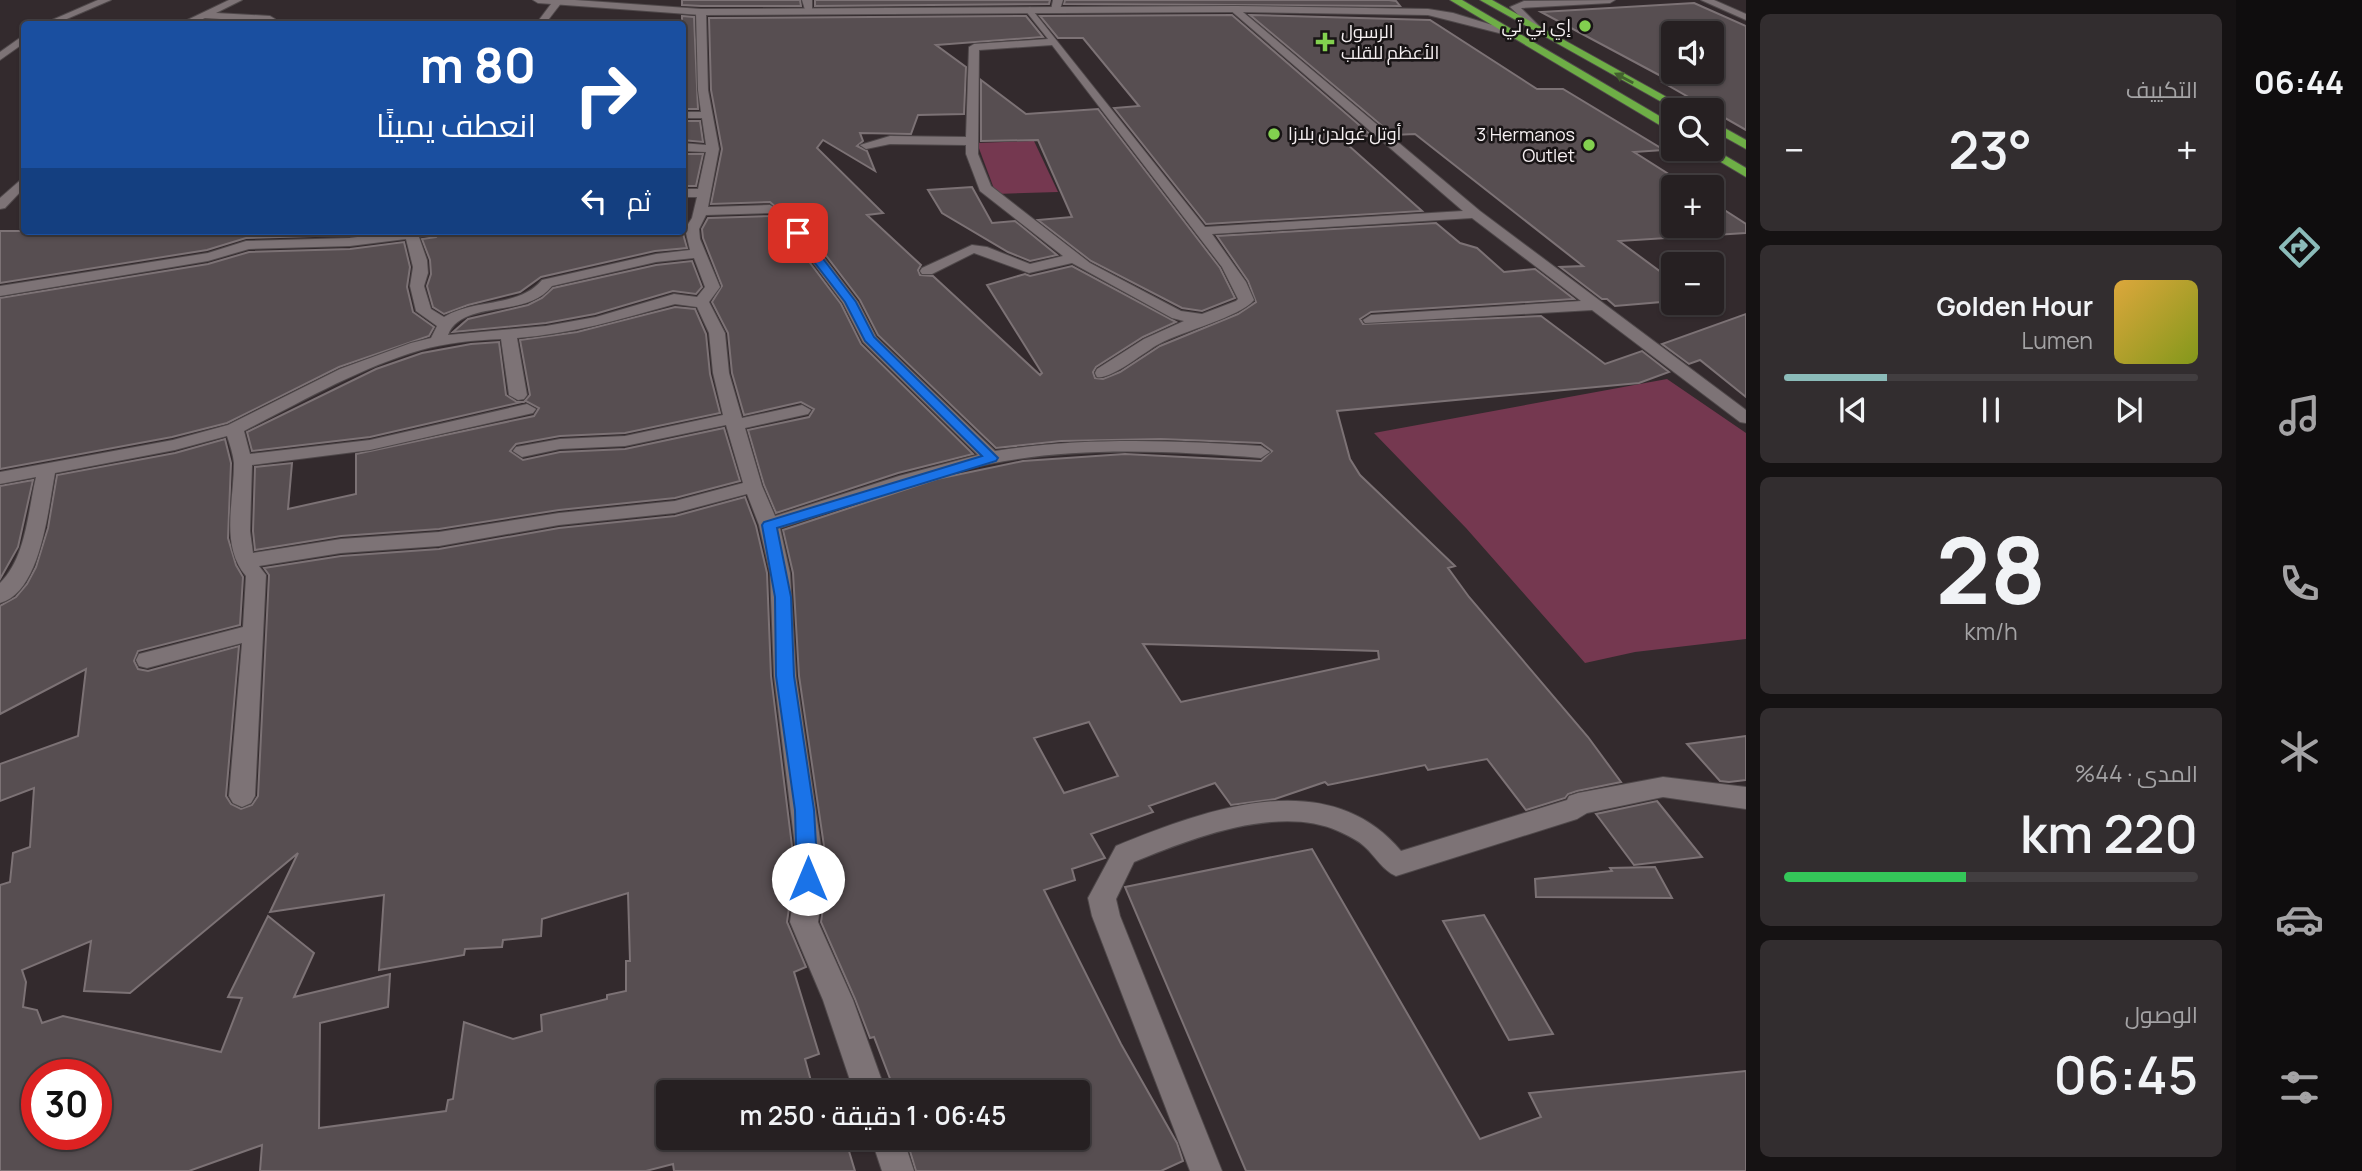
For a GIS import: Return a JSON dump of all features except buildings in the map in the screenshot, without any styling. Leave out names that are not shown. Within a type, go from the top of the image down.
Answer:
[{"type":"highway","points":[[1455,0],[1661,123]]},
{"type":"highway","points":[[1485,0],[1662,98]]},
{"type":"highway","points":[[1724,132],[1746,145]]},
{"type":"highway","points":[[1724,160],[1746,173]]},
{"type":"street","points":[[55,21],[106,0]]},
{"type":"street","points":[[191,21],[237,0]]},
{"type":"street","points":[[538,0],[701,12],[1030,10],[1057,5],[1438,11],[1465,18],[1486,28],[1510,32]]},
{"type":"street","points":[[807,0],[809,11]]},
{"type":"street","points":[[1438,11],[1448,6],[1448,0]]},
{"type":"street","points":[[1538,30],[1515,7],[1524,4],[1610,0]]},
{"type":"street","points":[[1706,0],[1746,17]]},
{"type":"street","points":[[542,21],[558,2]]},
{"type":"street","points":[[1235,9],[1475,214],[1746,418]]},
{"type":"street","points":[[1030,10],[1239,282],[1245,300],[1226,313],[1203,319],[1146,344],[1103,373]]},
{"type":"street","points":[[700,303],[713,288],[692,229],[701,211],[713,149],[709,115],[698,90],[701,12]]},
{"type":"street","points":[[204,15],[270,19]]},
{"type":"street","points":[[0,57],[21,40]]},
{"type":"street","points":[[1054,42],[987,44],[974,47],[972,153],[985,188],[1073,258],[1177,315],[1203,319]]},
{"type":"street","points":[[686,115],[709,115]]},
{"type":"street","points":[[866,145],[890,140],[974,141]]},
{"type":"street","points":[[686,146],[713,149]]},
{"type":"street","points":[[0,205],[21,184]]},
{"type":"street","points":[[686,193],[705,193]]},
{"type":"street","points":[[701,211],[770,209]]},
{"type":"street","points":[[1201,231],[1475,214]]},
{"type":"street","points":[[798,233],[850,302],[869,339],[991,458]]},
{"type":"street","points":[[0,290],[208,257],[238,250],[254,235]]},
{"type":"street","points":[[246,244],[350,242],[412,235],[421,267],[421,278],[417,286],[424,311],[442,332],[534,332],[597,321],[674,299],[700,303],[710,316],[717,333],[721,373],[734,421],[753,486],[769,525],[783,597],[785,676],[808,846],[808,894],[804,922],[838,1000],[866,1080]]},
{"type":"street","points":[[927,271],[972,249],[982,250],[1030,269],[1073,258]]},
{"type":"street","points":[[0,478],[175,445],[234,429],[346,373],[442,332],[465,313],[533,297],[542,292],[547,283],[656,258],[700,253]]},
{"type":"street","points":[[1371,320],[1594,305]]},
{"type":"street","points":[[243,460],[370,445],[523,402],[508,333]]},
{"type":"street","points":[[522,451],[560,444],[625,441],[802,410]]},
{"type":"street","points":[[234,429],[243,460],[240,531],[244,561],[256,575],[242,796]]},
{"type":"street","points":[[769,525],[991,458],[1096,448],[1203,447],[1261,452]]},
{"type":"street","points":[[0,596],[18,578],[28,555],[47,469]]},
{"type":"street","points":[[244,561],[341,546],[439,539],[559,519],[675,507],[753,486]]},
{"type":"street","points":[[146,660],[254,632]]},
{"type":"street","points":[[1206,1171],[1105,916],[1102,898],[1125,854],[1242,815],[1286,811],[1329,817],[1367,833],[1396,864],[1577,808],[1578,804],[1663,787],[1746,798]]},
{"type":"street","points":[[891,1150],[898,1171]]},
{"type":"shaded area","points":[[1034,141],[1058,192],[996,194],[977,143]]},
{"type":"shaded area","points":[[1667,379],[1746,433],[1746,639],[1635,652],[1585,663],[1466,528],[1374,433]]},
{"type":"place","name":"إي بي تي","points":[[1585,26]]},
{"type":"place","name":"الرسول الأعظم للقلب","points":[[1325,42]]},
{"type":"place","name":"أوتل غولدن بلازا","points":[[1274,134]]},
{"type":"place","name":"3 Hermanos Outlet","points":[[1589,145]]},
{"type":"route","points":[[798,233],[850,302],[869,339],[991,458],[769,525],[783,597],[785,676],[804,810],[808,879]]}]
